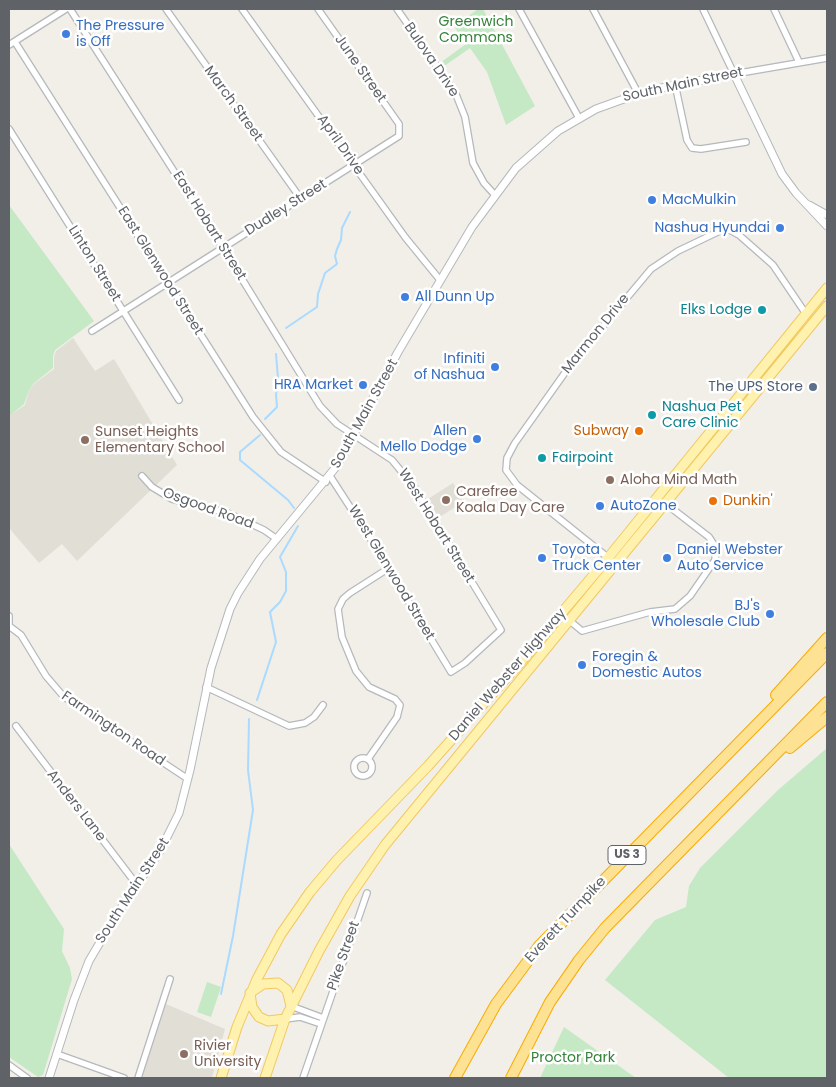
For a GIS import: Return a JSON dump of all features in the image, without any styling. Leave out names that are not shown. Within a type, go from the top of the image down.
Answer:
[{"type":"highway","points":[[698,783],[827,638]]},
{"type":"highway","name":"Everett Turnpike","points":[[455,1078],[490,1012],[529,958],[827,653]]},
{"type":"highway","name":"US 3","points":[[511,1078],[550,1002],[592,944],[629,901],[827,702]]},
{"type":"highway","points":[[771,760],[782,755],[827,717]]},
{"type":"main road","name":"Daniel Webster Highway","points":[[222,1078],[233,1036],[250,994],[284,930],[316,884],[489,699],[608,558],[827,288]]},
{"type":"main road","name":"Daniel Webster Highway","points":[[265,1078],[291,1006],[337,918],[386,845],[479,728],[570,621],[827,306]]},
{"type":"main road","points":[[285,1019],[268,1021],[259,1017],[252,1007],[250,994],[263,984],[275,982],[287,990],[291,1006]]},
{"type":"street","points":[[9,45],[68,9]]},
{"type":"street","name":"East Hobart Street","points":[[68,9],[223,248],[320,406],[337,424],[355,436]]},
{"type":"street","name":"March Street","points":[[166,9],[301,198]]},
{"type":"street","name":"April Drive","points":[[242,9],[405,237],[440,280]]},
{"type":"street","name":"June Street","points":[[318,9],[399,124],[400,131]]},
{"type":"street","points":[[398,11],[406,9]]},
{"type":"street","points":[[519,9],[579,118]]},
{"type":"street","points":[[593,9],[638,93]]},
{"type":"street","points":[[703,9],[782,174],[796,193],[827,226]]},
{"type":"street","points":[[774,9],[799,62]]},
{"type":"street","name":"Bulova Drive","points":[[398,11],[455,92],[464,118],[473,163],[484,184],[494,194]]},
{"type":"street","name":"East Glenwood Street","points":[[15,42],[240,398],[269,439],[285,455],[328,479]]},
{"type":"street","name":"South Main Street","points":[[49,1078],[84,972],[106,930],[174,826],[188,779],[206,687],[230,609],[252,570],[328,479],[355,436],[398,352],[475,221],[494,194],[535,150],[579,118],[638,93],[675,84],[827,58]]},
{"type":"street","points":[[675,84],[687,140],[692,148],[701,149],[746,142]]},
{"type":"street","name":"Linton Street","points":[[9,128],[179,400]]},
{"type":"street","name":"Dudley Street","points":[[92,331],[399,136],[400,131]]},
{"type":"street","points":[[809,205],[827,215]]},
{"type":"street","name":"Marmon Drive","points":[[608,558],[517,485],[506,470],[507,458],[515,443],[558,380],[646,274],[663,260],[720,229],[726,228],[734,232],[773,265],[806,314]]},
{"type":"street","name":"West Hobart Street","points":[[355,436],[388,456],[408,478],[501,630],[451,672]]},
{"type":"street","name":"Osgood Road","points":[[142,476],[152,487],[172,499],[228,513],[264,530],[277,539]]},
{"type":"street","name":"West Glenwood Street","points":[[328,479],[389,568],[451,672]]},
{"type":"street","points":[[570,621],[582,631],[650,612],[675,609],[690,596],[715,560],[716,548],[709,537],[666,504]]},
{"type":"street","points":[[608,558],[616,564]]},
{"type":"street","points":[[368,759],[397,717],[400,705],[395,700],[369,687],[356,671],[342,637],[338,609],[343,599],[350,593],[389,568]]},
{"type":"street","points":[[9,616],[9,626]]},
{"type":"street","name":"Farmington Road","points":[[9,626],[20,635],[46,676],[64,696],[188,779]]},
{"type":"street","points":[[206,687],[289,726],[306,723],[314,717],[323,705]]},
{"type":"street","name":"Anders Lane","points":[[16,726],[137,885]]},
{"type":"street","name":"Pike Street","points":[[303,1078],[366,894]]},
{"type":"street","points":[[138,1078],[170,980]]},
{"type":"street","points":[[291,1006],[322,1021]]},
{"type":"street","points":[[285,1019],[300,1017],[322,1021]]},
{"type":"street","points":[[57,1054],[124,1078]]},
{"type":"street","points":[[9,1065],[27,1078]]},
{"type":"shaded area","name":"Sunset Heights Elementary School","points":[[73,338],[95,371],[114,359],[177,465],[77,561],[62,544],[39,563],[9,528],[9,414],[25,405],[29,390],[35,383],[54,369],[56,351]]},
{"type":"shaded area","name":"Carefree Koala Day Care","points":[[453,483],[465,501],[438,518],[428,499]]},
{"type":"shaded area","name":"Rivier University","points":[[166,1004],[225,1029],[212,1078],[142,1078]]},
{"type":"green space","name":"Greenwich Commons","points":[[478,9],[483,9],[535,106],[506,125],[487,72],[470,48],[443,67],[440,63],[466,44],[454,26]]},
{"type":"green space","points":[[9,205],[94,321],[55,350],[53,368],[34,383],[29,390],[24,404],[12,414],[9,414]]},
{"type":"green space","points":[[827,748],[827,1078],[729,1078],[605,980],[655,920],[686,907],[689,886],[700,868],[778,790]]},
{"type":"green space","points":[[9,844],[64,929],[62,951],[70,968],[72,979],[43,1075],[38,1077],[9,1057]]},
{"type":"green space","points":[[207,982],[221,987],[211,1017],[197,1012]]},
{"type":"green space","name":"Proctor Park","points":[[564,1027],[636,1078],[540,1078]]},
{"type":"waterway","points":[[286,328],[317,307],[318,294],[325,273],[337,264],[335,256],[341,240],[342,228],[350,212]]},
{"type":"waterway","points":[[265,419],[277,407],[278,378],[276,354]]},
{"type":"waterway","points":[[260,435],[240,452],[240,460],[288,500],[294,508]]},
{"type":"waterway","points":[[257,700],[276,642],[270,612],[280,602],[286,591],[286,572],[280,557],[298,526]]},
{"type":"waterway","points":[[221,994],[233,936],[253,810],[248,770],[249,719]]},
{"type":"place","name":"The Pressure is Off","points":[[66,34]]},
{"type":"place","name":"MacMulkin","points":[[652,200]]},
{"type":"place","name":"Nashua Hyundai","points":[[780,228]]},
{"type":"place","name":"All Dunn Up","points":[[405,297]]},
{"type":"place","name":"Elks Lodge","points":[[762,310]]},
{"type":"place","name":"Infiniti of Nashua","points":[[495,367]]},
{"type":"place","name":"HRA Market","points":[[363,385]]},
{"type":"place","name":"The UPS Store","points":[[813,387]]},
{"type":"place","name":"Nashua Pet Care Clinic","points":[[652,415]]},
{"type":"place","name":"Subway","points":[[639,431]]},
{"type":"place","name":"Allen Mello Dodge","points":[[477,439]]},
{"type":"place","name":"Sunset Heights Elementary School","points":[[85,440]]},
{"type":"place","name":"Fairpoint","points":[[542,458]]},
{"type":"place","name":"Aloha Mind Math","points":[[610,480]]},
{"type":"place","name":"Carefree Koala Day Care","points":[[446,500]]},
{"type":"place","name":"Dunkin'","points":[[713,501]]},
{"type":"place","name":"AutoZone","points":[[600,506]]},
{"type":"place","name":"Toyota Truck Center","points":[[542,558]]},
{"type":"place","name":"Daniel Webster Auto Service","points":[[667,558]]},
{"type":"place","name":"BJ's Wholesale Club","points":[[770,614]]},
{"type":"place","name":"Foregin & Domestic Autos","points":[[582,665]]},
{"type":"place","name":"Rivier University","points":[[184,1054]]}]
